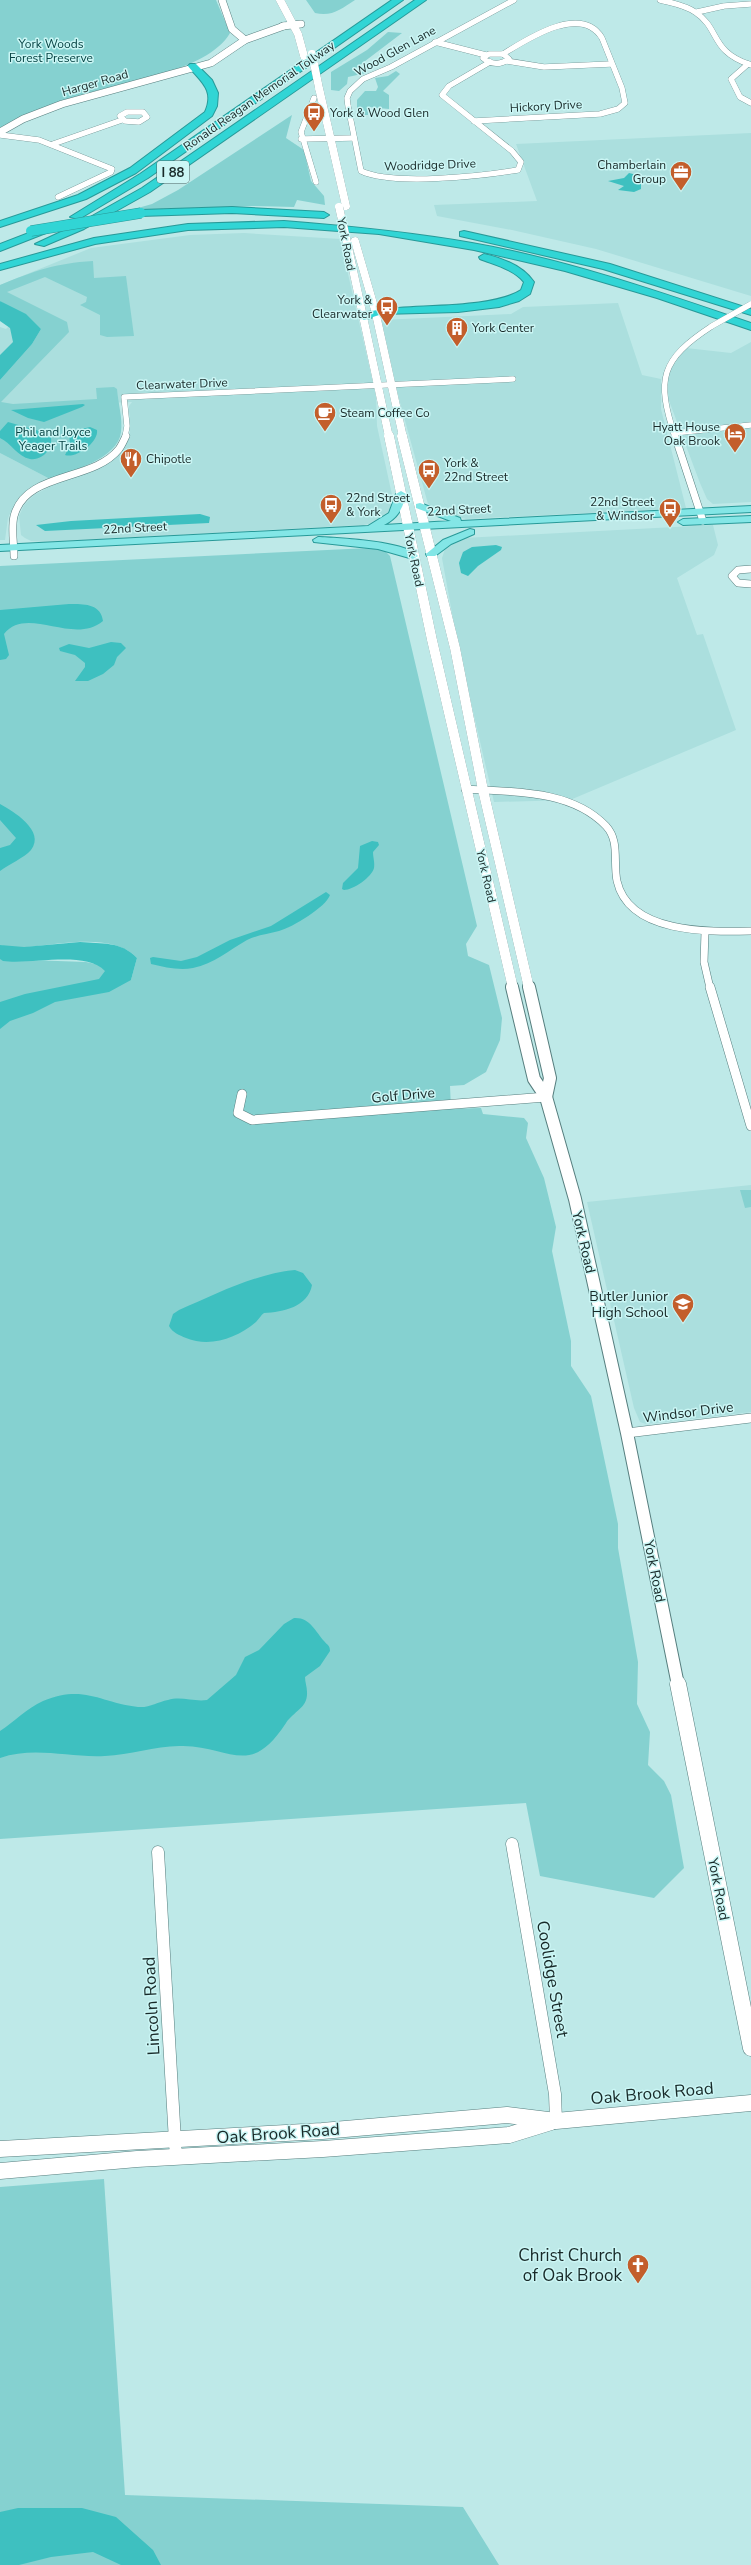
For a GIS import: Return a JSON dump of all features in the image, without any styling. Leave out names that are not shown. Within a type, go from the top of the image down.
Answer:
[{"type":"highway","name":"Ronald Reagan Memorial Tollway","points":[[0,224],[86,196],[132,171],[398,0]]},
{"type":"highway","name":"Ronald Reagan Memorial Tollway","points":[[0,260],[80,227],[136,196],[421,0]]},
{"type":"highway","name":"Ronald Reagan Memorial Tollway","points":[[0,248],[72,218],[107,200],[316,54]]},
{"type":"highway","points":[[132,171],[209,114],[214,105],[214,91],[209,81],[196,66]]},
{"type":"highway","points":[[0,238],[31,231],[141,214],[247,210],[350,217]]},
{"type":"highway","points":[[369,220],[408,225]]},
{"type":"highway","points":[[0,267],[86,240],[175,226],[272,223],[377,231],[480,248],[576,270],[662,296],[751,327]]},
{"type":"highway","points":[[364,317],[374,308],[399,310],[505,304],[523,296],[529,289],[529,282],[518,271],[484,257],[377,231]]},
{"type":"highway","points":[[451,232],[518,244],[606,266],[751,312]]},
{"type":"main road","name":"York Road","points":[[280,0],[294,28],[316,89],[351,242],[374,308],[431,554],[455,648],[484,790],[550,1078],[546,1097]]},
{"type":"main road","name":"York Road","points":[[288,0],[316,54],[316,89],[314,98],[326,138]]},
{"type":"main road","name":"York Road","points":[[351,242],[353,280],[364,317],[413,556],[466,789],[534,1079],[546,1097],[575,1199],[627,1433],[751,2048]]},
{"type":"main road","points":[[349,531],[371,527],[389,519],[398,510],[401,494]]},
{"type":"main road","points":[[420,506],[469,527]]},
{"type":"main road","name":"22nd Street","points":[[702,516],[751,508]]},
{"type":"main road","name":"22nd Street","points":[[0,557],[14,551],[349,531],[426,530],[702,516],[751,519]]},
{"type":"main road","points":[[431,554],[469,527]]},
{"type":"main road","name":"22nd Street","points":[[0,548],[14,551],[318,540],[408,530]]},
{"type":"main road","points":[[318,540],[379,544],[395,548],[413,556]]},
{"type":"main road","name":"Oak Brook Road","points":[[0,2171],[509,2135],[556,2121],[751,2103]]},
{"type":"main road","name":"Oak Brook Road","points":[[0,2149],[322,2131],[507,2115],[556,2121]]},
{"type":"street","points":[[222,0],[232,29],[242,38]]},
{"type":"street","name":"Wood Glen Lane","points":[[353,137],[347,98],[350,91],[363,79],[391,67],[514,0]]},
{"type":"street","points":[[660,0],[697,12],[724,6],[751,4]]},
{"type":"street","points":[[697,12],[708,25],[719,48],[734,59],[750,65]]},
{"type":"street","points":[[232,29],[256,32],[294,28],[301,24]]},
{"type":"street","points":[[435,42],[486,55],[503,54],[546,30],[559,26],[574,25],[593,29],[598,33],[611,64],[544,67],[507,61],[490,62],[449,86],[441,93],[446,100],[474,121]]},
{"type":"street","points":[[256,32],[284,26],[294,28]]},
{"type":"street","name":"Harger Road","points":[[0,132],[23,119],[62,104],[222,58],[242,38],[256,32]]},
{"type":"street","points":[[503,54],[509,57],[507,61]]},
{"type":"street","points":[[486,55],[483,58],[490,62]]},
{"type":"street","name":"Hickory Drive","points":[[474,121],[590,115],[618,109],[625,99],[611,64]]},
{"type":"street","points":[[750,65],[731,79],[740,97],[751,103]]},
{"type":"street","points":[[314,98],[301,132],[301,139],[316,182]]},
{"type":"street","points":[[53,144],[122,120]]},
{"type":"street","name":"Woodridge Drive","points":[[353,137],[360,169],[371,177],[390,178],[516,171],[521,165],[516,155],[474,121]]},
{"type":"street","points":[[0,135],[31,138],[53,144],[112,169],[111,172],[58,197]]},
{"type":"street","points":[[301,139],[353,137]]},
{"type":"street","points":[[702,516],[663,395],[665,375],[678,352],[712,326],[751,304]]},
{"type":"street","name":"Clearwater Drive","points":[[14,551],[14,515],[29,495],[44,486],[103,461],[122,446],[127,431],[124,397],[513,378]]},
{"type":"street","points":[[674,433],[697,428],[751,425]]},
{"type":"street","points":[[751,569],[738,570],[732,576],[738,583],[751,584]]},
{"type":"street","points":[[466,789],[546,796],[582,809],[595,817],[613,836],[616,847],[617,882],[627,901],[652,919],[705,932],[751,931]]},
{"type":"street","points":[[705,932],[704,962],[708,980],[750,1122]]},
{"type":"street","name":"Golf Drive","points":[[242,1094],[238,1113],[240,1116],[246,1119],[263,1120],[546,1097]]},
{"type":"street","name":"Windsor Drive","points":[[627,1433],[751,1418]]},
{"type":"street","name":"Coolidge Street","points":[[512,1844],[555,2094],[556,2121]]},
{"type":"street","name":"Lincoln Road","points":[[158,1852],[176,2158]]},
{"type":"shaded area","points":[[751,133],[751,296],[596,249],[512,230],[437,216],[434,205],[537,201],[516,144]]},
{"type":"shaded area","points":[[629,173],[641,176],[638,180],[641,183],[641,189],[634,192],[618,190],[624,186],[608,181],[624,178]]},
{"type":"shaded area","points":[[244,233],[340,239],[376,396],[377,426],[394,504],[392,513],[374,523],[363,525],[44,542],[31,541],[25,538],[21,535],[19,516],[24,505],[34,495],[123,449],[130,437],[129,406],[132,402],[0,407],[0,327],[6,329],[23,313],[0,285],[91,248],[190,235]]},
{"type":"shaded area","points":[[0,301],[26,314],[41,329],[32,344],[0,380],[0,355],[13,342],[10,328],[0,321]]},
{"type":"shaded area","points":[[618,303],[642,375],[661,379],[661,409],[686,508],[466,519],[439,512],[428,504],[396,388],[381,320],[511,314],[523,307]]},
{"type":"shaded area","points":[[751,342],[751,502],[713,504],[707,499],[700,483],[668,398],[666,383],[670,370],[686,348],[731,353]]},
{"type":"shaded area","points":[[85,405],[82,407],[44,422],[28,418],[11,410]]},
{"type":"shaded area","points":[[8,422],[50,434],[50,448],[40,458],[30,459],[22,456],[0,438],[0,431]]},
{"type":"shaded area","points":[[90,427],[97,430],[97,435],[91,444],[80,452],[70,456],[65,455],[70,445],[69,432]]},
{"type":"shaded area","points":[[0,453],[50,479],[25,492],[15,503],[8,518],[5,540],[0,540]]},
{"type":"shaded area","points":[[200,514],[210,517],[209,523],[45,531],[36,525],[71,521]]},
{"type":"shaded area","points":[[713,525],[718,545],[714,555],[677,578],[697,635],[703,634],[736,730],[570,800],[494,802],[458,646],[442,558],[446,546],[464,538]]},
{"type":"shaded area","points":[[496,545],[502,547],[501,550],[478,566],[468,576],[461,573],[459,563],[463,552],[472,547]]},
{"type":"shaded area","points":[[69,604],[85,605],[95,608],[99,611],[103,621],[91,628],[78,630],[25,623],[14,626],[4,634],[9,655],[6,659],[0,660],[0,610]]},
{"type":"shaded area","points":[[111,642],[121,643],[126,648],[117,657],[114,665],[103,674],[88,681],[75,681],[85,667],[85,663],[75,655],[60,651],[59,648],[69,644],[89,648]]},
{"type":"shaded area","points":[[0,804],[26,822],[34,836],[35,843],[28,853],[0,871],[0,848],[10,845],[16,838],[0,820]]},
{"type":"shaded area","points":[[372,841],[378,842],[379,845],[373,852],[373,872],[366,879],[352,888],[342,889],[343,883],[358,868],[360,846]]},
{"type":"shaded area","points":[[326,892],[330,895],[327,900],[316,911],[300,921],[285,929],[247,940],[201,966],[182,969],[151,964],[150,958],[153,957],[181,961],[197,957],[230,940],[271,926]]},
{"type":"shaded area","points":[[80,942],[111,944],[131,953],[137,958],[131,980],[109,992],[55,1002],[33,1013],[10,1021],[0,1029],[0,1002],[25,994],[99,979],[105,971],[96,965],[85,961],[3,961],[0,959],[0,945],[24,947]]},
{"type":"shaded area","name":"Butler Junior High School","points":[[751,1185],[751,1412],[646,1424],[640,1422],[634,1408],[587,1202]]},
{"type":"shaded area","points":[[295,1270],[303,1273],[312,1285],[310,1292],[305,1299],[294,1307],[286,1310],[264,1313],[249,1328],[232,1337],[214,1342],[195,1341],[176,1334],[169,1326],[173,1314],[179,1310],[250,1280],[280,1272]]},
{"type":"shaded area","points":[[294,1618],[300,1618],[312,1625],[329,1646],[330,1651],[320,1666],[305,1677],[307,1697],[303,1706],[289,1719],[273,1740],[262,1750],[251,1755],[239,1756],[200,1748],[173,1746],[105,1756],[26,1753],[0,1758],[0,1731],[37,1704],[58,1696],[81,1694],[138,1707],[146,1707],[173,1699],[207,1700],[236,1675],[245,1657],[259,1650],[284,1624]]},
{"type":"shaded area","points":[[18,2508],[82,2508],[116,2517],[153,2550],[161,2565],[121,2565],[93,2552],[51,2557],[19,2565],[0,2565],[0,2512]]},
{"type":"green space","name":"York Woods Forest Preserve","points":[[0,0],[216,0],[230,33],[219,47],[202,58],[182,67],[137,81],[76,97],[0,129]]},
{"type":"green space","points":[[306,0],[355,0],[336,11],[321,14],[315,13]]},
{"type":"green space","points":[[388,32],[402,33],[352,71],[365,69],[366,73],[348,77],[347,84],[339,91],[331,90],[331,72],[367,50]]},
{"type":"green space","points":[[396,71],[400,74],[383,91],[389,95],[389,109],[369,107],[368,115],[357,115],[357,100],[365,91],[376,91],[378,87],[375,78],[388,76]]},
{"type":"green space","points":[[292,115],[286,138],[304,150],[311,181],[324,196],[325,205],[297,200],[294,207],[253,206],[131,210],[152,204],[178,190]]},
{"type":"green space","name":"Phil and Joyce Yeager Trails","points":[[93,261],[94,278],[126,276],[134,336],[107,337],[100,335],[100,315],[80,305],[86,302],[87,297],[45,277],[7,292],[67,322],[69,332],[1,402],[13,404],[97,399],[96,388],[114,387],[117,389],[121,432],[118,441],[112,450],[92,463],[50,479],[0,453],[0,380],[32,344],[41,329],[0,301],[0,285],[45,268]]},
{"type":"green space","points":[[369,548],[385,551],[390,556],[477,926],[466,944],[468,956],[489,965],[502,1018],[500,1040],[486,1072],[464,1085],[450,1086],[451,1109],[481,1108],[483,1114],[524,1118],[528,1123],[526,1138],[544,1178],[556,1227],[552,1251],[571,1341],[571,1366],[591,1396],[618,1524],[618,1548],[638,1662],[637,1704],[650,1732],[648,1765],[664,1781],[671,1795],[684,1868],[654,1898],[540,1876],[526,1803],[0,1839],[0,959],[86,962],[100,965],[131,980],[137,958],[127,950],[103,943],[76,942],[18,947],[0,945],[0,566]]},
{"type":"green space","points":[[740,1190],[751,1190],[751,1207],[745,1208]]},
{"type":"green space","points":[[104,2179],[125,2495],[463,2507],[499,2565],[0,2565],[0,2187]]},
{"type":"place","name":"York & Wood Glen","points":[[314,132]]},
{"type":"place","name":"Chamberlain Group","points":[[681,192]]},
{"type":"place","name":"York & Clearwater","points":[[387,326]]},
{"type":"place","name":"York Center","points":[[457,348]]},
{"type":"place","name":"Steam Coffee Co","points":[[325,432]]},
{"type":"place","name":"Hyatt House Oak Brook","points":[[735,454]]},
{"type":"place","name":"Chipotle","points":[[131,478]]},
{"type":"place","name":"York & 22nd Street","points":[[429,490]]},
{"type":"place","name":"22nd Street & York","points":[[331,524]]},
{"type":"place","name":"22nd Street & Windsor","points":[[670,528]]},
{"type":"place","name":"Butler Junior High School","points":[[683,1324]]},
{"type":"place","name":"Christ Church of Oak Brook","points":[[638,2284]]}]
